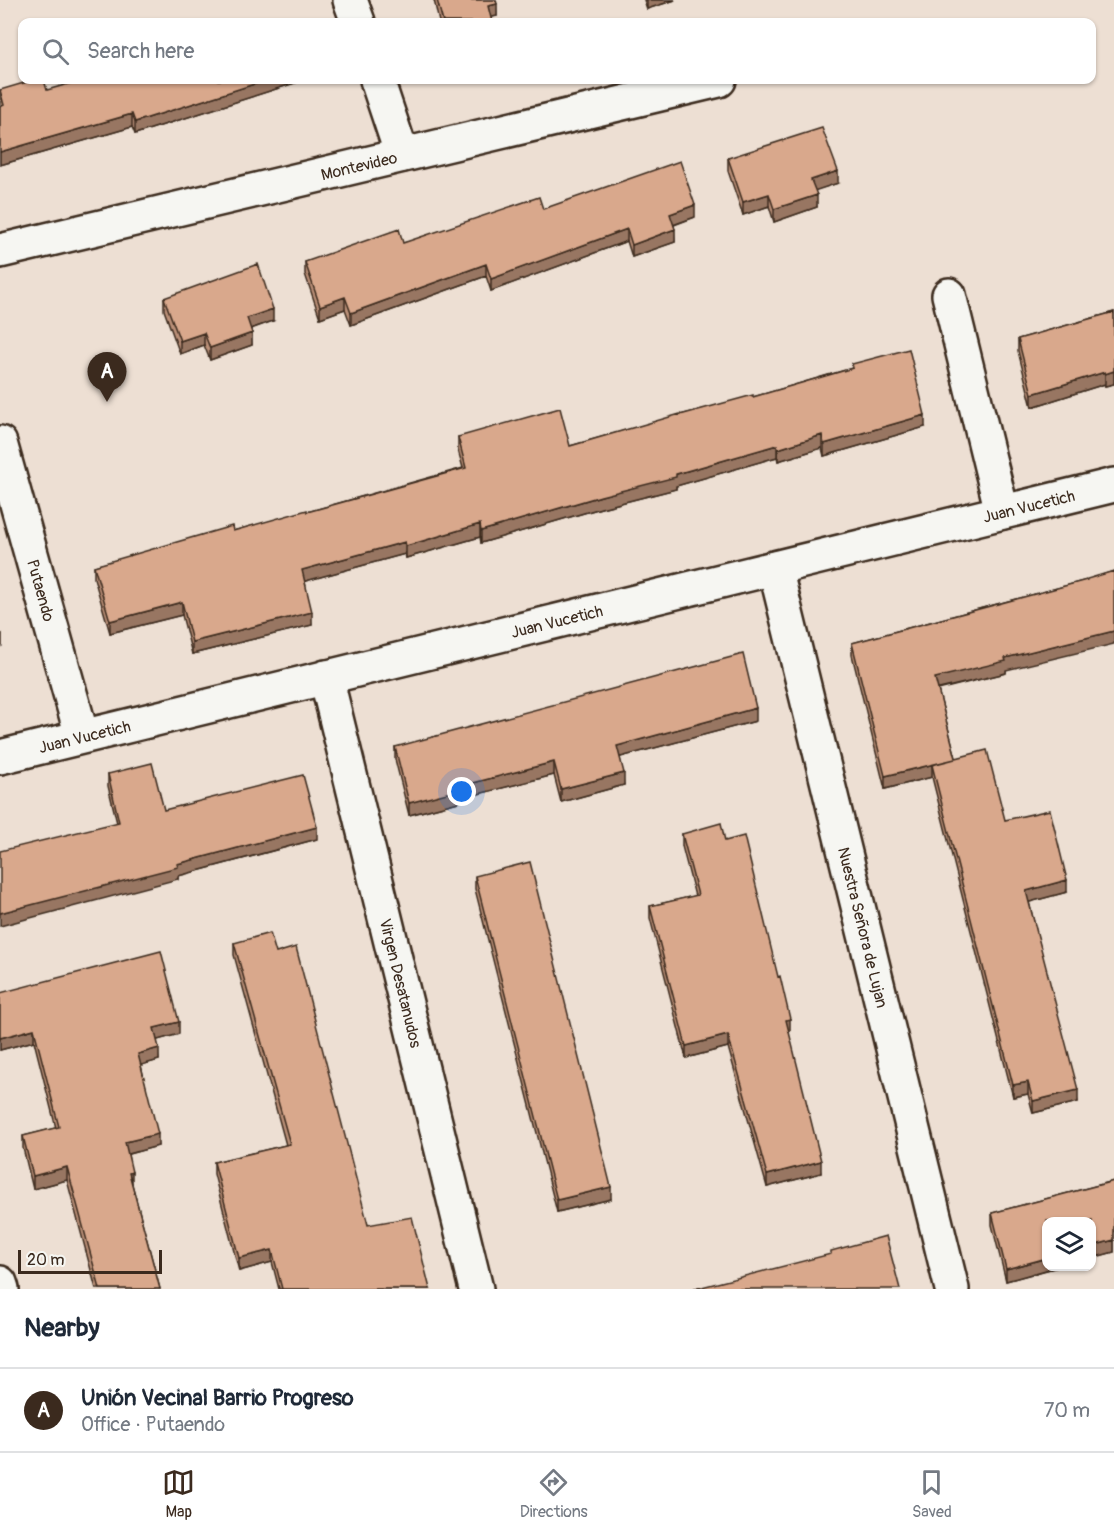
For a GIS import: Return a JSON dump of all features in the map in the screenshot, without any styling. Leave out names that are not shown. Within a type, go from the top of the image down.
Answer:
[{"type":"street","points":[[351,0],[357,18]]},
{"type":"street","points":[[378,84],[402,155]]},
{"type":"street","name":"Montevideo","points":[[0,251],[702,84]]},
{"type":"street","points":[[950,295],[1002,512]]},
{"type":"street","name":"Putaendo","points":[[0,443],[82,736]]},
{"type":"street","name":"Juan Vucetich","points":[[0,757],[1114,485]]},
{"type":"street","name":"Nuestra Señora de Lujan","points":[[775,568],[952,1289]]},
{"type":"street","name":"Virgen Desatanudos","points":[[326,677],[476,1289]]},
{"type":"street","points":[[0,1283],[2,1289]]},
{"type":"building","points":[[437,0],[496,0],[497,4],[488,6],[491,18],[442,18]]},
{"type":"building","points":[[20,84],[45,84],[47,90],[68,84],[254,84],[135,122],[132,114],[0,152],[0,107],[4,105],[0,90]]},
{"type":"building","points":[[822,128],[838,171],[811,180],[817,195],[774,209],[769,194],[743,202],[728,158]]},
{"type":"building","points":[[680,161],[695,205],[670,214],[675,229],[632,245],[627,229],[491,279],[486,264],[351,313],[345,297],[320,306],[305,262],[399,229],[403,243],[539,197],[543,209]]},
{"type":"building","points":[[258,264],[273,309],[247,318],[252,333],[210,348],[204,333],[180,341],[164,298]]},
{"type":"building","points":[[1114,312],[1114,371],[1032,394],[1018,339]]},
{"type":"building","points":[[909,349],[925,415],[824,444],[822,435],[778,449],[777,445],[676,474],[676,477],[481,531],[480,524],[406,546],[405,542],[302,570],[312,612],[192,642],[182,602],[110,621],[94,566],[232,526],[233,531],[466,468],[458,437],[560,408],[570,446],[680,414],[753,395],[753,397],[853,368],[852,364]]},
{"type":"building","points":[[1114,571],[1114,631],[935,678],[956,758],[987,750],[1005,820],[1050,810],[1067,880],[1026,891],[1078,1090],[1033,1101],[1028,1082],[1013,1085],[932,765],[955,759],[885,776],[852,643]]},
{"type":"building","points":[[743,654],[756,708],[617,746],[624,773],[561,789],[554,762],[469,784],[470,787],[409,803],[395,747]]},
{"type":"building","points":[[152,763],[164,810],[303,775],[317,827],[177,864],[178,867],[0,913],[0,851],[119,822],[108,774]]},
{"type":"building","points":[[721,823],[725,841],[744,836],[778,977],[780,976],[790,1019],[786,1020],[821,1161],[767,1175],[728,1035],[686,1046],[650,906],[698,895],[682,834]]},
{"type":"building","points":[[530,862],[611,1187],[557,1200],[475,876]]},
{"type":"building","points":[[270,933],[276,953],[296,947],[368,1225],[412,1217],[430,1289],[282,1289],[272,1250],[239,1258],[214,1162],[290,1144],[234,943]]},
{"type":"building","points":[[161,951],[179,1022],[154,1028],[159,1048],[138,1054],[158,1134],[125,1142],[132,1172],[129,1173],[160,1289],[100,1289],[67,1167],[33,1176],[23,1136],[59,1127],[34,1029],[0,1038],[0,993]]},
{"type":"building","points":[[1114,1181],[1114,1240],[1096,1245],[1096,1217],[1042,1217],[1042,1259],[1006,1269],[992,1213]]},
{"type":"building","points":[[886,1236],[900,1289],[694,1289],[831,1254],[831,1251]]},
{"type":"place","name":"Unión Vecinal Barrio Progreso","points":[[107,402]]}]
